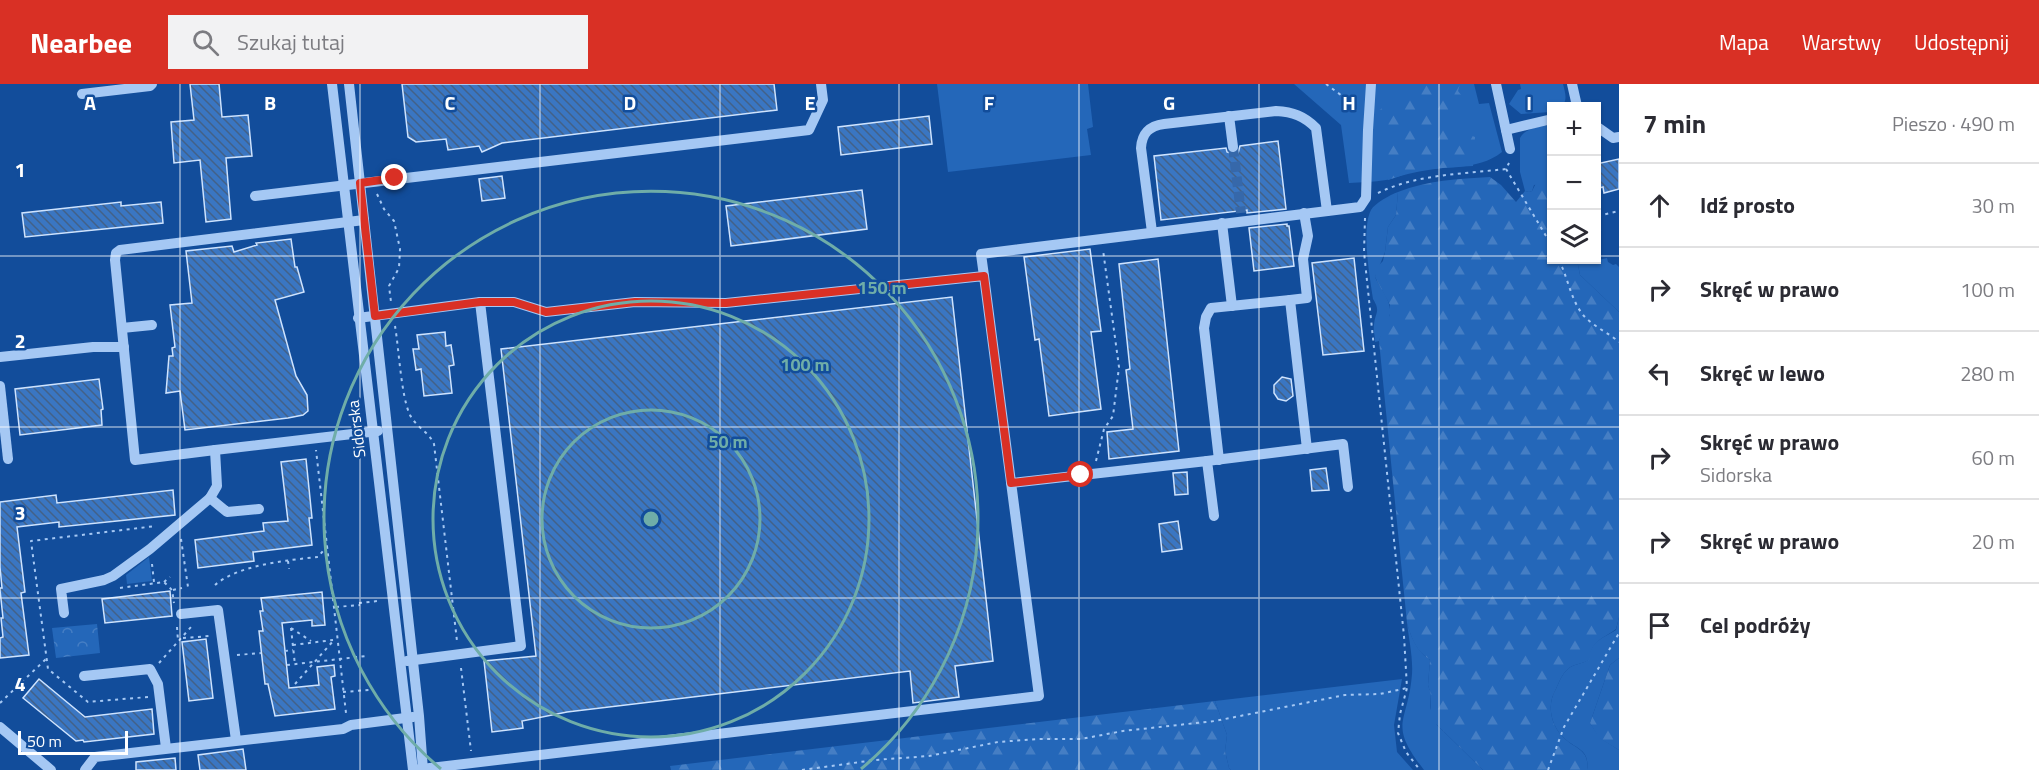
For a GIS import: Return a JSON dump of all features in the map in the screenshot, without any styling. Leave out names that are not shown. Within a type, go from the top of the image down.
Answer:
[{"type":"street","points":[[82,94],[152,84]]},
{"type":"street","name":"Sidorska","points":[[332,84],[406,718],[418,770]]},
{"type":"street","name":"Sidorska","points":[[349,84],[419,716],[418,770]]},
{"type":"street","points":[[255,196],[809,130],[823,99],[821,84]]},
{"type":"street","points":[[418,770],[1039,696],[981,254],[1222,224],[1241,217],[1360,207],[1366,198],[1371,84]]},
{"type":"street","points":[[1496,84],[1510,149]]},
{"type":"street","points":[[1572,84],[1576,102]]},
{"type":"street","points":[[1152,232],[1141,148],[1146,131],[1155,126],[1229,116],[1276,111],[1292,112],[1307,119],[1316,128],[1328,211]]},
{"type":"street","points":[[1229,116],[1233,147]]},
{"type":"street","points":[[1506,130],[1547,120]]},
{"type":"street","points":[[1601,130],[1613,138],[1619,137]]},
{"type":"street","points":[[1219,459],[1204,328],[1206,317],[1211,308],[1307,298],[1303,259],[1308,236],[1304,213]]},
{"type":"street","points":[[364,220],[120,250],[116,253],[135,460],[387,430]]},
{"type":"street","points":[[1222,224],[1232,306]]},
{"type":"street","points":[[358,318],[480,302],[514,302],[546,312],[635,302],[726,303],[984,276]]},
{"type":"street","points":[[1290,300],[1307,449]]},
{"type":"street","points":[[400,662],[521,646],[480,302]]},
{"type":"street","points":[[122,328],[152,325]]},
{"type":"street","points":[[0,357],[93,347],[123,348]]},
{"type":"street","points":[[0,386],[8,459]]},
{"type":"street","points":[[1011,483],[1343,444],[1348,487]]},
{"type":"street","points":[[63,613],[61,589],[113,576],[150,549],[210,498],[217,486],[215,450]]},
{"type":"street","points":[[1207,461],[1214,516]]},
{"type":"street","points":[[379,488],[393,479]]},
{"type":"street","points":[[210,498],[227,512],[260,509]]},
{"type":"street","points":[[177,615],[218,610],[236,740]]},
{"type":"street","points":[[84,676],[150,669],[158,684],[166,748]]},
{"type":"street","points":[[85,770],[95,757],[343,729],[351,725],[419,716]]},
{"type":"street","points":[[0,727],[51,770]]},
{"type":"path","points":[[1326,84],[1349,101],[1368,130]]},
{"type":"path","points":[[1506,169],[1510,159],[1510,149]]},
{"type":"path","points":[[1420,770],[1406,752],[1398,733],[1407,688],[1404,636],[1364,252],[1366,198],[1394,185],[1424,178],[1506,169]]},
{"type":"path","points":[[1506,169],[1547,239]]},
{"type":"path","points":[[374,189],[384,209],[394,221],[400,249],[399,268],[389,286],[392,303]]},
{"type":"path","points":[[1601,214],[1619,211]]},
{"type":"path","points":[[1093,473],[1104,429],[1113,416],[1119,367],[1102,239]]},
{"type":"path","points":[[1561,264],[1574,301],[1585,317],[1619,342]]},
{"type":"path","points":[[395,323],[407,405],[415,423],[431,438],[434,444],[471,756]]},
{"type":"path","points":[[315,438],[347,720],[351,725]]},
{"type":"path","points":[[179,524],[188,587]]},
{"type":"path","points":[[156,526],[32,542],[48,669],[88,702],[159,695]]},
{"type":"path","points":[[215,585],[221,579],[269,563],[318,557],[327,546]]},
{"type":"path","points":[[150,549],[154,583]]},
{"type":"path","points":[[288,561],[288,570]]},
{"type":"path","points":[[115,588],[164,582],[170,577]]},
{"type":"path","points":[[164,582],[172,590],[177,615],[178,641]]},
{"type":"path","points":[[172,590],[182,588]]},
{"type":"path","points":[[335,607],[378,601]]},
{"type":"path","points":[[158,664],[205,611]]},
{"type":"path","points":[[295,664],[291,628],[312,642]]},
{"type":"path","points":[[1548,770],[1564,727],[1619,633]]},
{"type":"path","points":[[182,638],[222,635]]},
{"type":"path","points":[[293,645],[339,639]]},
{"type":"path","points":[[295,684],[334,640]]},
{"type":"path","points":[[285,651],[293,650]]},
{"type":"path","points":[[225,657],[261,653]]},
{"type":"path","points":[[287,665],[366,656]]},
{"type":"path","points":[[0,703],[46,658]]},
{"type":"path","points":[[802,770],[875,760],[929,756],[998,742],[1081,739],[1123,731],[1215,721],[1345,695],[1380,694],[1407,688]]},
{"type":"path","points":[[344,692],[369,690]]},
{"type":"green space","points":[[937,84],[1088,84],[1093,127],[1087,129],[1091,155],[948,172]]},
{"type":"green space","points":[[1294,84],[1474,84],[1479,104],[1489,103],[1502,152],[1482,163],[1423,170],[1393,179],[1349,183],[1341,125]]},
{"type":"green space","points":[[1405,84],[1460,84],[1458,91],[1465,100],[1464,108],[1454,111],[1452,123],[1459,131],[1475,137],[1473,166],[1430,170],[1388,180],[1386,149],[1388,135],[1377,126],[1377,112],[1406,90]]},
{"type":"green space","points":[[1520,84],[1563,84],[1565,101],[1547,102],[1547,112],[1521,114],[1509,104],[1521,89]]},
{"type":"green space","points":[[1547,126],[1547,183],[1534,185],[1532,191],[1529,192],[1525,191],[1520,172],[1520,138],[1523,134]]},
{"type":"green space","points":[[1490,177],[1501,185],[1516,202],[1525,191],[1532,191],[1537,181],[1547,182],[1547,264],[1578,264],[1580,275],[1619,312],[1619,617],[1616,629],[1592,648],[1589,660],[1572,666],[1564,673],[1551,702],[1553,722],[1556,728],[1565,739],[1584,754],[1587,770],[1483,770],[1430,718],[1431,695],[1428,685],[1430,660],[1415,644],[1407,623],[1379,341],[1382,329],[1390,315],[1390,305],[1375,277],[1377,267],[1383,261],[1388,227],[1396,215],[1398,192],[1455,179]]},
{"type":"green space","points":[[1398,192],[1396,215],[1388,227],[1385,252],[1375,277],[1387,299],[1390,314],[1379,341],[1375,342],[1374,327],[1377,310],[1373,299],[1367,254],[1368,218],[1376,205]]},
{"type":"green space","points":[[1607,258],[1608,262],[1616,264],[1619,267],[1619,312],[1580,275],[1578,264],[1601,264],[1601,259]]},
{"type":"green space","points":[[149,557],[152,581],[127,584],[126,575]]},
{"type":"green space","points":[[1619,617],[1619,658],[1610,665],[1590,723],[1600,738],[1619,750],[1619,770],[1587,770],[1584,754],[1565,739],[1556,728],[1553,722],[1551,702],[1564,673],[1572,666],[1588,660],[1594,644],[1616,630]]},
{"type":"green space","points":[[1407,623],[1415,644],[1430,660],[1428,685],[1431,694],[1430,708],[1437,725],[1483,770],[1424,770],[1406,742],[1403,723],[1412,674]]},
{"type":"green space","points":[[97,624],[100,653],[56,658],[52,628]]},
{"type":"green space","points":[[1619,658],[1619,750],[1599,738],[1590,723],[1610,665]]},
{"type":"green space","points":[[1402,679],[1394,725],[1397,752],[1413,770],[1231,770],[1229,768],[1225,751],[1227,735],[1215,701]]},
{"type":"green space","points":[[1215,701],[1227,735],[1225,751],[1231,770],[671,770],[670,766]]},
{"type":"building","points":[[190,84],[219,84],[222,117],[248,115],[252,156],[226,158],[231,219],[206,222],[200,160],[174,163],[171,122],[194,120]]},
{"type":"building","points":[[402,84],[774,84],[777,110],[502,143],[482,152],[479,146],[448,150],[446,139],[416,142],[408,137]]},
{"type":"building","points":[[929,116],[932,144],[841,155],[838,127]]},
{"type":"building","points":[[1278,141],[1286,209],[1247,213],[1247,210],[1161,220],[1154,156],[1226,148],[1227,152],[1233,154],[1238,153],[1240,146]]},
{"type":"building","points":[[1619,159],[1619,189],[1604,193],[1603,187],[1601,188],[1601,163]]},
{"type":"building","points":[[502,176],[505,198],[482,201],[479,179]]},
{"type":"building","points":[[862,190],[867,229],[731,246],[726,206]]},
{"type":"building","points":[[121,202],[121,206],[161,202],[163,223],[25,237],[22,213]]},
{"type":"building","points":[[1287,224],[1294,266],[1254,271],[1249,228]]},
{"type":"building","points":[[291,239],[295,267],[297,267],[304,292],[275,300],[296,376],[307,395],[308,411],[303,415],[288,418],[185,430],[180,391],[166,393],[169,356],[173,356],[172,348],[175,347],[170,305],[192,303],[186,251],[232,246],[234,252],[257,245],[256,243]]},
{"type":"building","points":[[1090,249],[1101,331],[1091,332],[1101,409],[1049,416],[1039,339],[1035,340],[1024,257]]},
{"type":"building","points":[[1354,258],[1364,351],[1323,355],[1312,263]]},
{"type":"building","points":[[1158,259],[1179,451],[1109,459],[1107,432],[1133,429],[1126,370],[1130,369],[1119,264]]},
{"type":"building","points":[[952,297],[993,661],[955,666],[959,697],[913,703],[910,671],[567,712],[522,721],[523,728],[492,732],[484,661],[536,656],[501,349]]},
{"type":"building","points":[[445,332],[446,346],[451,345],[454,365],[449,366],[452,393],[424,396],[421,369],[416,370],[413,349],[419,349],[417,335]]},
{"type":"building","points":[[1282,377],[1291,379],[1293,396],[1286,401],[1278,399],[1274,393],[1274,385]]},
{"type":"building","points":[[99,379],[103,409],[101,410],[102,425],[20,435],[15,389]]},
{"type":"building","points":[[306,459],[312,518],[309,518],[312,545],[253,552],[254,561],[198,568],[195,540],[264,531],[263,523],[288,521],[281,462]]},
{"type":"building","points":[[1326,468],[1329,490],[1312,491],[1310,470]]},
{"type":"building","points":[[1187,472],[1188,494],[1175,495],[1173,473]]},
{"type":"building","points":[[173,490],[175,515],[59,527],[59,522],[17,527],[25,592],[21,593],[29,655],[0,658],[0,638],[3,637],[1,618],[3,618],[0,590],[2,588],[0,502],[56,495],[57,503]]},
{"type":"building","points":[[1178,521],[1182,549],[1162,552],[1159,524]]},
{"type":"building","points":[[170,591],[172,616],[105,623],[102,599]]},
{"type":"building","points":[[322,592],[325,625],[312,626],[312,620],[282,623],[289,688],[319,685],[317,667],[334,665],[335,676],[331,677],[335,709],[275,716],[268,684],[265,684],[259,631],[263,631],[261,598]]},
{"type":"building","points":[[206,639],[213,698],[189,701],[182,642]]},
{"type":"building","points":[[39,679],[85,717],[152,709],[154,734],[76,741],[23,698]]},
{"type":"building","points":[[243,749],[246,770],[200,770],[198,755]]},
{"type":"building","points":[[175,758],[176,770],[136,770],[136,762]]},
{"type":"tunnel","points":[[1233,147],[1241,213]]},
{"type":"route","points":[[395,178],[360,183],[375,316],[480,302],[514,302],[546,312],[635,302],[726,303],[984,276],[1011,483],[1081,475]]}]
